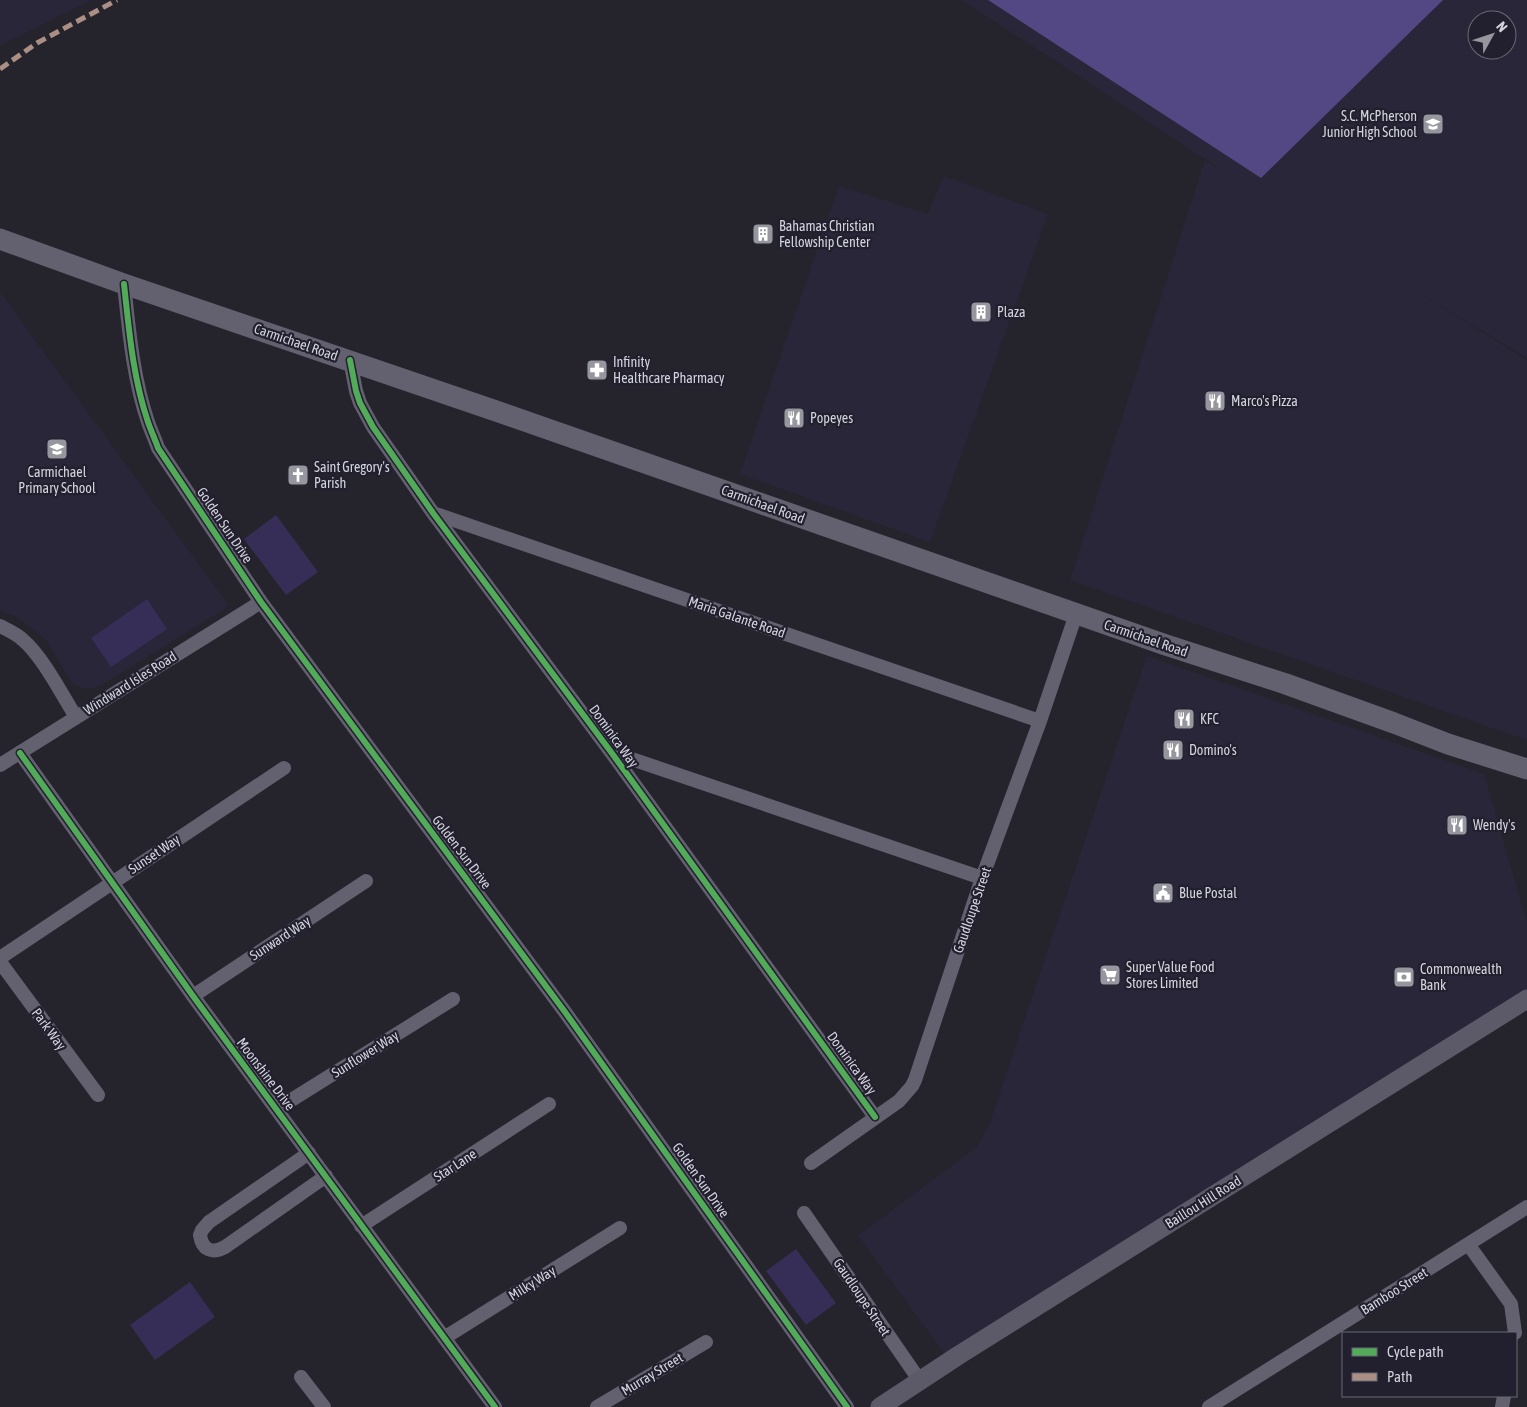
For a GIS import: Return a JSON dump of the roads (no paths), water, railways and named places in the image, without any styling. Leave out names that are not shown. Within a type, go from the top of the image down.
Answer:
[{"type":"main road","name":"Carmichael Road","points":[[0,239],[124,284],[350,360],[1076,614],[1286,684],[1448,744],[1527,769]]},
{"type":"main road","name":"Baillou Hill Road","points":[[880,1407],[1527,999]]},
{"type":"street","name":"Golden Sun Drive","points":[[124,284],[130,341],[140,395],[158,448],[261,602],[565,1012],[847,1407]]},
{"type":"street","name":"Dominica Way","points":[[350,360],[356,391],[369,421],[433,512],[611,752],[875,1117]]},
{"type":"street","name":"Maria Galante Road","points":[[433,512],[1040,721]]},
{"type":"street","name":"Windward Isles Road","points":[[0,765],[261,602]]},
{"type":"street","name":"Gaudloupe Street","points":[[811,1163],[899,1101],[916,1080],[982,878],[1040,721],[1076,614]]},
{"type":"street","points":[[0,626],[24,640],[36,655],[76,718]]},
{"type":"street","points":[[611,752],[982,878]]},
{"type":"street","name":"Moonshine Drive","points":[[20,753],[193,996],[278,1109],[361,1226],[495,1407]]},
{"type":"street","name":"Sunset Way","points":[[0,958],[284,768]]},
{"type":"street","name":"Sunward Way","points":[[193,996],[366,881]]},
{"type":"street","name":"Park Way","points":[[0,962],[98,1095]]},
{"type":"street","name":"Sunflower Way","points":[[278,1109],[453,999]]},
{"type":"street","name":"Star Lane","points":[[361,1226],[549,1104]]},
{"type":"street","points":[[309,1153],[209,1222],[200,1235],[204,1246],[208,1250],[214,1251],[224,1247],[326,1176]]},
{"type":"street","name":"Bamboo Street","points":[[1209,1407],[1527,1207]]},
{"type":"street","name":"Gaudloupe Street","points":[[804,1213],[920,1381]]},
{"type":"street","name":"Milky Way","points":[[444,1338],[620,1228]]},
{"type":"street","points":[[1468,1244],[1511,1304],[1514,1332]]},
{"type":"street","name":"Murray Street","points":[[597,1407],[706,1342]]},
{"type":"street","points":[[301,1377],[324,1407]]},
{"type":"place","name":"S.C. McPherson Junior High School","points":[[1433,124]]},
{"type":"place","name":"Bahamas Christian Fellowship Center","points":[[763,234]]},
{"type":"place","name":"Plaza","points":[[981,312]]},
{"type":"place","name":"Infinity Healthcare Pharmacy","points":[[597,370]]},
{"type":"place","name":"Marco's Pizza","points":[[1215,401]]},
{"type":"place","name":"Popeyes","points":[[794,418]]},
{"type":"place","name":"Carmichael Primary School","points":[[57,449]]},
{"type":"place","name":"Saint Gregory's Parish","points":[[298,475]]},
{"type":"place","name":"KFC","points":[[1184,719]]},
{"type":"place","name":"Domino's","points":[[1173,750]]},
{"type":"place","name":"Wendy's","points":[[1457,825]]},
{"type":"place","name":"Blue Postal","points":[[1163,893]]},
{"type":"place","name":"Super Value Food Stores Limited","points":[[1110,975]]},
{"type":"place","name":"Commonwealth Bank","points":[[1404,977]]}]
